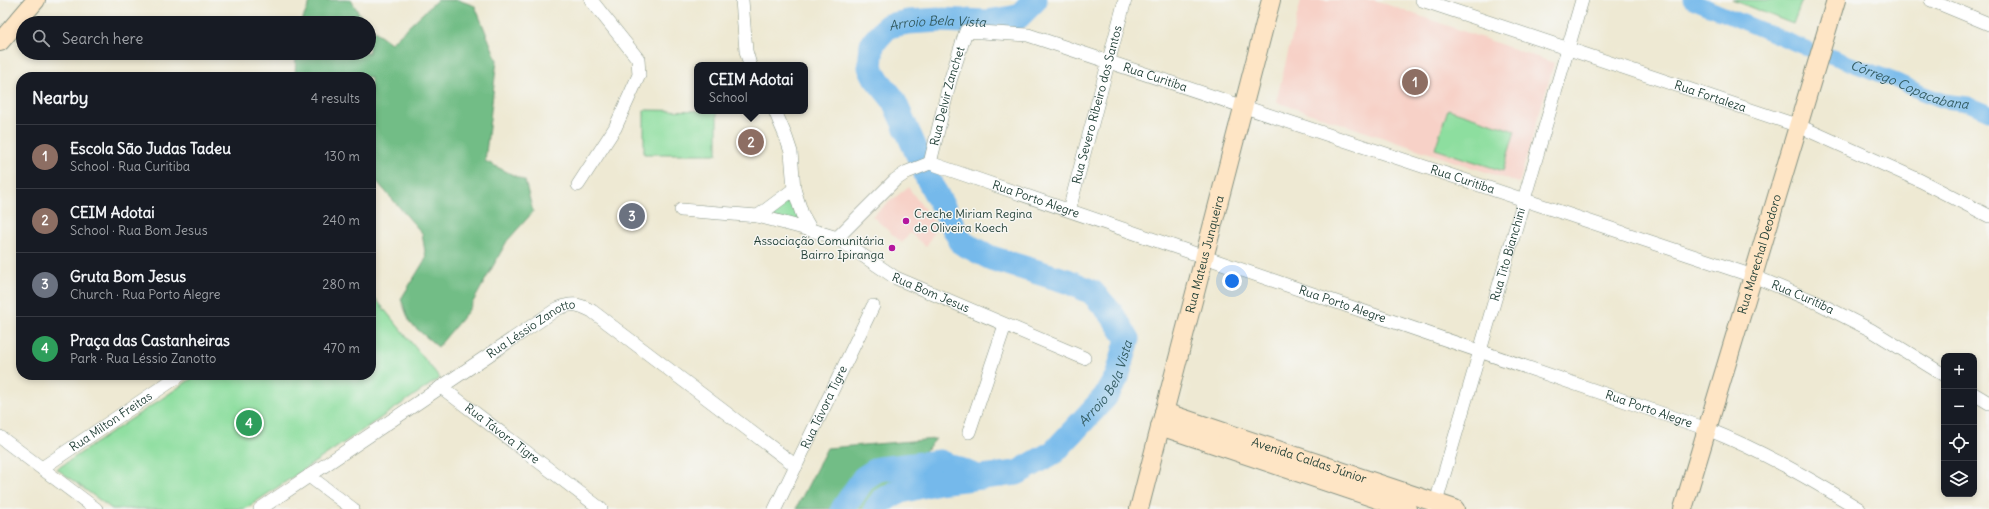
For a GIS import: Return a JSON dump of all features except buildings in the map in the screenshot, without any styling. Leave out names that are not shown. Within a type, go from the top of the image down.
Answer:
[{"type":"main road","points":[[22,16],[36,0]]},
{"type":"main road","name":"Rua Mateus Junqueira","points":[[1139,509],[1271,0]]},
{"type":"main road","name":"Rua Marechal Deodoro","points":[[1683,509],[1836,0]]},
{"type":"main road","points":[[0,42],[16,23]]},
{"type":"main road","name":"Avenida Caldas Júnior","points":[[1162,419],[1435,506],[1455,509]]},
{"type":"main road","name":"Avenida Caldas Júnior","points":[[1162,419],[1407,509]]},
{"type":"street","points":[[578,185],[615,128],[639,75],[638,59],[591,0]]},
{"type":"street","points":[[742,0],[746,51],[749,62]]},
{"type":"street","name":"Rua Severo Ribeiro dos Santos","points":[[1069,210],[1125,0]]},
{"type":"street","name":"Rua Tito Bianchini","points":[[1435,506],[1582,0]]},
{"type":"street","points":[[1931,0],[1989,24]]},
{"type":"street","name":"Rua Fortaleza","points":[[1430,1],[1567,49],[1799,126],[1880,162],[1989,216]]},
{"type":"street","name":"Rua Curitiba","points":[[966,31],[1028,35],[1753,276],[1818,303],[1871,330],[1941,373]]},
{"type":"street","name":"Rua Delvir Zanchet","points":[[930,162],[950,82],[966,31]]},
{"type":"street","points":[[776,114],[791,152],[794,189],[802,214],[812,230]]},
{"type":"street","points":[[837,238],[895,180],[907,172],[930,162]]},
{"type":"street","name":"Rua Porto Alegre","points":[[930,162],[1740,442],[1776,459],[1859,509]]},
{"type":"street","points":[[758,216],[794,189]]},
{"type":"street","points":[[680,210],[758,216],[812,230]]},
{"type":"street","name":"Rua Bom Jesus","points":[[812,230],[837,238],[896,278],[1084,358]]},
{"type":"street","name":"Rua Léssio Zanotto","points":[[260,509],[557,309],[569,304],[581,305],[592,311],[796,466]]},
{"type":"street","name":"Rua Távora Tigre","points":[[775,509],[873,306]]},
{"type":"street","points":[[969,432],[1005,325]]},
{"type":"street","name":"Rua Milton Freitas","points":[[42,468],[173,380]]},
{"type":"street","name":"Rua Távora Tigre","points":[[441,387],[601,509]]},
{"type":"street","points":[[1977,396],[1989,403]]},
{"type":"street","points":[[0,437],[96,509]]},
{"type":"street","points":[[309,476],[353,509]]},
{"type":"shaded area","points":[[1301,0],[1374,0],[1554,63],[1519,183],[1276,102]]},
{"type":"shaded area","name":"Creche Miriam Regina de Oliveira Koech","points":[[908,187],[937,226],[926,247],[910,233],[902,243],[872,216]]},
{"type":"green space","points":[[311,0],[351,0],[361,16],[304,16]]},
{"type":"green space","points":[[437,0],[458,0],[475,6],[497,60],[485,161],[525,181],[533,212],[507,241],[468,311],[438,347],[410,323],[401,299],[426,258],[422,233],[376,181],[376,72],[295,72],[296,60],[376,60],[376,32],[391,43]]},
{"type":"green space","points":[[1732,0],[1802,0],[1793,24]]},
{"type":"green space","points":[[1448,109],[1515,131],[1503,171],[1435,149]]},
{"type":"green space","points":[[644,110],[694,111],[694,114],[717,114],[717,154],[644,154]]},
{"type":"green space","points":[[791,196],[801,225],[768,216]]},
{"type":"green space","points":[[376,299],[440,378],[245,509],[112,509],[57,469],[190,380],[376,380]]},
{"type":"green space","points":[[936,439],[872,509],[796,509],[827,448]]},
{"type":"waterway","name":"Arroio Bela Vista","points":[[919,157],[893,99],[875,77],[870,67],[872,44],[888,26],[908,22],[940,20],[987,22],[1018,17],[1035,0]]},
{"type":"waterway","name":"Córrego Copacabana","points":[[1690,0],[1808,49]]},
{"type":"waterway","name":"Córrego Copacabana","points":[[1830,56],[1897,81],[1922,93],[1944,101],[1968,104],[1989,113]]},
{"type":"waterway","name":"Arroio Bela Vista","points":[[876,509],[882,501],[897,492],[937,482],[1017,473],[1054,452],[1105,397],[1117,377],[1128,339],[1111,313],[1092,292],[1067,281],[991,258],[962,243],[926,175]]},
{"type":"waterway","name":"Arroio Bela Vista","points":[[843,509],[864,478],[878,469],[940,462],[977,477]]},
{"type":"place","name":"Escola São Judas Tadeu","points":[[1415,82]]},
{"type":"place","name":"CEIM Adotai","points":[[751,142]]},
{"type":"place","name":"Gruta Bom Jesus","points":[[632,216]]},
{"type":"place","name":"Creche Miriam Regina de Oliveira Koech","points":[[906,221]]},
{"type":"place","name":"Associação Comunitária Bairro Ipiranga","points":[[892,248]]},
{"type":"place","name":"Praça das Castanheiras","points":[[249,423]]}]
